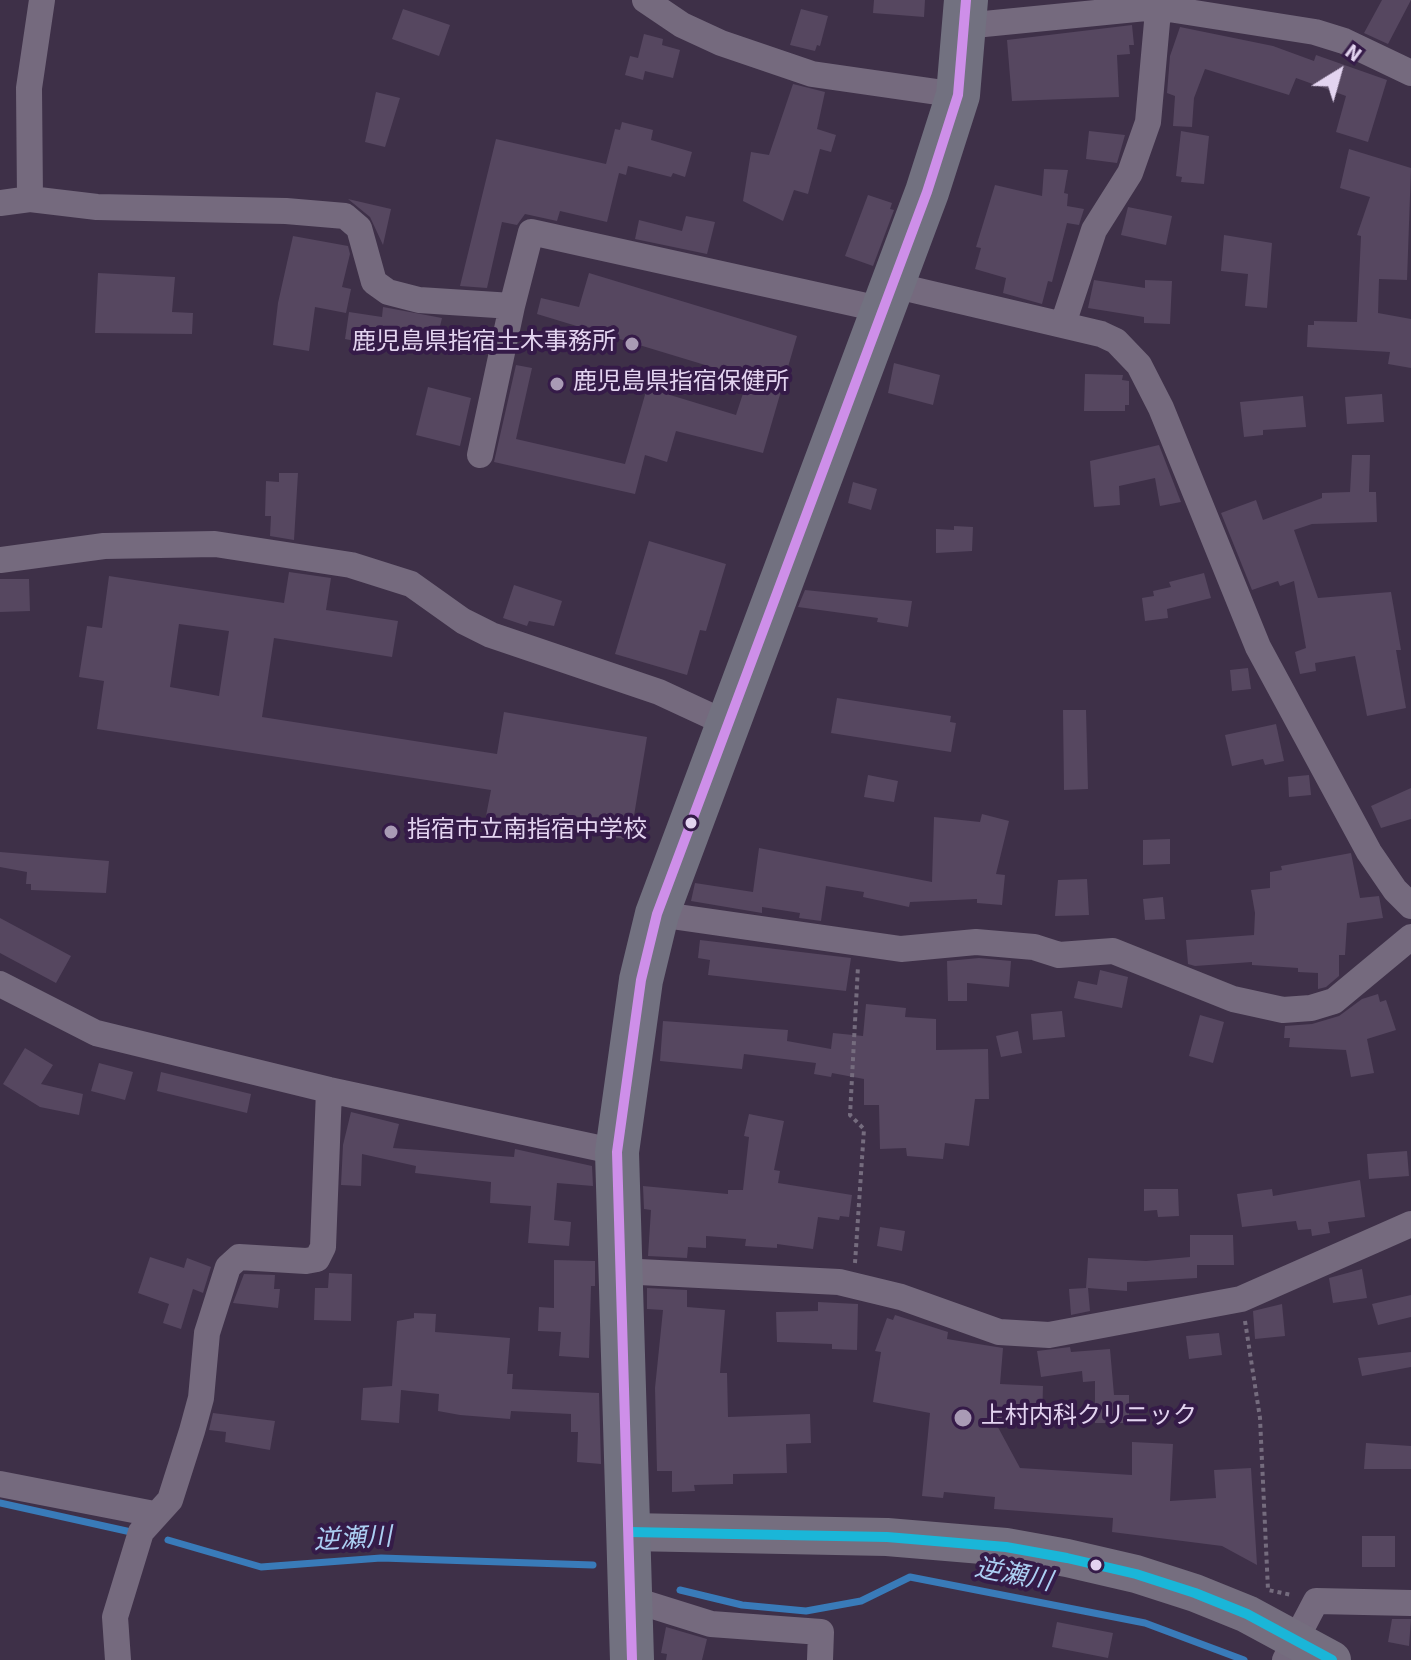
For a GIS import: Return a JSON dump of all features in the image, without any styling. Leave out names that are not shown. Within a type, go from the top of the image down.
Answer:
[{"type":"highway","points":[[632,1660],[617,1152],[631,1039],[657,914],[888,298],[958,95],[965,13]]},
{"type":"main road","points":[[629,1532],[887,1537],[1006,1547],[1136,1574],[1247,1614],[1291,1650],[1332,1660]]},
{"type":"street","points":[[30,199],[29,88],[42,0]]},
{"type":"street","points":[[645,0],[682,25],[721,43],[812,74],[958,95]]},
{"type":"street","points":[[965,13],[1158,4],[1315,32],[1344,41],[1411,73]]},
{"type":"street","points":[[1063,324],[1094,230],[1130,173],[1148,122],[1158,4]]},
{"type":"street","points":[[0,203],[30,199],[97,207],[286,211],[345,216],[359,228],[370,276],[388,292],[433,301],[512,306]]},
{"type":"street","points":[[480,455],[531,232],[888,298],[1063,324],[1116,341],[1150,383],[1258,647],[1369,852],[1395,890],[1411,906]]},
{"type":"street","points":[[0,560],[104,546],[215,544],[351,565],[411,584],[463,621],[491,635],[659,692],[728,724]]},
{"type":"street","points":[[657,914],[901,949],[976,942],[1034,947],[1059,955],[1113,951],[1233,999],[1283,1010],[1311,1008],[1334,1001],[1411,937]]},
{"type":"street","points":[[0,984],[96,1033],[329,1090],[617,1152]]},
{"type":"street","points":[[118,1660],[115,1617],[141,1532],[154,1514],[170,1500],[201,1398],[207,1333],[228,1267],[239,1257],[317,1259],[323,1247],[329,1090]]},
{"type":"street","points":[[619,1271],[854,1285],[901,1297],[999,1332],[1022,1336],[1049,1335],[1241,1299],[1411,1224]]},
{"type":"street","points":[[0,1484],[154,1514]]},
{"type":"street","points":[[631,1599],[711,1624],[821,1632],[820,1660]]},
{"type":"street","points":[[1291,1650],[1316,1601],[1411,1603]]},
{"type":"path","points":[[854,1285],[864,1129],[850,1115],[860,944]]},
{"type":"path","points":[[1241,1299],[1260,1418],[1268,1590],[1316,1601]]},
{"type":"building","points":[[874,0],[925,0],[924,17],[873,13]]},
{"type":"building","points":[[1382,0],[1411,0],[1388,44],[1364,33]]},
{"type":"building","points":[[403,9],[450,25],[439,56],[392,39]]},
{"type":"building","points":[[801,9],[828,16],[820,46],[817,45],[815,51],[790,45]]},
{"type":"building","points":[[1132,25],[1134,45],[1129,45],[1130,54],[1117,55],[1119,97],[1012,101],[1007,40]]},
{"type":"building","points":[[1180,27],[1273,46],[1314,61],[1316,55],[1387,80],[1368,142],[1336,132],[1346,96],[1296,78],[1289,95],[1205,69],[1194,98],[1192,127],[1173,126],[1175,96],[1167,93],[1170,56]]},
{"type":"building","points":[[644,34],[663,39],[662,45],[680,50],[673,78],[645,71],[643,80],[625,75],[630,56],[638,58]]},
{"type":"building","points":[[793,84],[825,92],[817,129],[836,135],[831,152],[820,149],[808,194],[794,190],[783,221],[743,201],[751,152],[769,155]]},
{"type":"building","points":[[376,92],[400,98],[385,147],[365,142]]},
{"type":"building","points":[[622,122],[653,130],[651,140],[692,152],[685,177],[673,173],[671,177],[628,166],[626,175],[619,173],[607,222],[560,211],[557,221],[525,214],[517,225],[502,222],[487,288],[460,286],[496,139],[606,164],[615,129],[620,130]]},
{"type":"building","points":[[1089,131],[1125,135],[1117,163],[1086,159]]},
{"type":"building","points":[[1181,131],[1209,136],[1204,184],[1181,182],[1182,177],[1176,176]]},
{"type":"building","points":[[1349,149],[1411,168],[1407,280],[1379,279],[1378,313],[1411,319],[1411,368],[1388,364],[1390,352],[1307,347],[1308,325],[1314,325],[1314,321],[1357,322],[1361,236],[1357,235],[1370,197],[1340,188]]},
{"type":"building","points":[[1044,169],[1068,170],[1064,193],[1068,194],[1067,206],[1084,209],[1079,225],[1067,223],[1052,282],[1048,281],[1042,304],[1003,293],[1006,278],[975,269],[981,248],[976,247],[995,185],[1042,196]]},
{"type":"building","points":[[868,195],[892,203],[890,209],[894,210],[873,266],[845,256]]},
{"type":"building","points":[[348,199],[391,209],[383,245],[370,217]]},
{"type":"building","points":[[1128,207],[1172,216],[1166,245],[1121,235]]},
{"type":"building","points":[[686,216],[715,222],[707,254],[635,239],[639,220],[682,231]]},
{"type":"building","points":[[1224,235],[1272,243],[1267,308],[1245,306],[1248,274],[1221,271]]},
{"type":"building","points":[[293,236],[348,246],[350,254],[342,287],[351,289],[346,313],[315,307],[309,351],[273,345],[278,303]]},
{"type":"building","points":[[98,273],[175,277],[172,312],[193,313],[192,334],[95,333]]},
{"type":"building","points":[[589,273],[797,336],[763,453],[676,431],[667,462],[645,455],[635,494],[494,462],[516,365],[532,368],[516,439],[625,464],[647,388],[736,415],[748,378],[537,314],[541,298],[579,307]]},
{"type":"building","points":[[1094,280],[1145,288],[1145,280],[1172,281],[1170,324],[1144,323],[1144,317],[1088,308]]},
{"type":"building","points":[[383,307],[442,318],[435,347],[392,337],[389,351],[355,345],[355,341],[345,339],[349,312],[382,317]]},
{"type":"building","points":[[894,363],[940,375],[933,405],[888,393]]},
{"type":"building","points":[[1085,374],[1123,375],[1122,380],[1129,381],[1129,405],[1125,405],[1125,411],[1084,411]]},
{"type":"building","points":[[428,387],[471,398],[460,446],[416,435]]},
{"type":"building","points":[[1382,394],[1384,422],[1347,424],[1345,397]]},
{"type":"building","points":[[1303,396],[1306,427],[1263,430],[1263,435],[1244,437],[1240,402]]},
{"type":"building","points":[[1159,445],[1181,502],[1160,506],[1155,478],[1119,486],[1120,505],[1094,507],[1090,461]]},
{"type":"building","points":[[1352,455],[1370,455],[1369,492],[1376,492],[1377,522],[1312,524],[1294,530],[1318,598],[1391,592],[1401,650],[1396,650],[1406,708],[1367,716],[1355,656],[1315,663],[1316,671],[1300,674],[1295,652],[1306,648],[1294,581],[1280,586],[1278,581],[1252,590],[1221,513],[1256,500],[1263,520],[1322,498],[1322,493],[1350,492]]},
{"type":"building","points":[[279,473],[298,473],[294,540],[270,536],[271,516],[265,516],[266,481],[279,482]]},
{"type":"building","points":[[853,482],[877,489],[871,510],[848,503]]},
{"type":"building","points":[[954,526],[973,527],[972,551],[936,553],[936,529],[954,530]]},
{"type":"building","points":[[649,541],[726,564],[706,631],[700,630],[687,675],[615,654]]},
{"type":"building","points":[[289,572],[331,578],[326,610],[398,621],[392,657],[274,638],[262,717],[497,754],[504,712],[647,737],[630,840],[486,816],[491,790],[97,729],[104,681],[79,677],[87,626],[102,628],[109,576],[284,603]],"holes":[[[179,624],[229,631],[219,696],[170,687]]]},
{"type":"building","points":[[1204,573],[1211,598],[1167,609],[1168,618],[1145,621],[1142,598],[1154,596],[1153,591],[1171,587],[1169,582]]},
{"type":"building","points":[[0,579],[29,579],[30,611],[0,612]]},
{"type":"building","points":[[514,585],[562,601],[554,626],[529,621],[527,626],[503,618]]},
{"type":"building","points":[[805,590],[912,601],[908,627],[877,622],[878,618],[798,607]]},
{"type":"building","points":[[1248,668],[1251,689],[1232,691],[1230,670]]},
{"type":"building","points":[[837,698],[951,716],[950,722],[956,723],[951,752],[831,733]]},
{"type":"building","points":[[1063,710],[1086,710],[1088,789],[1064,790]]},
{"type":"building","points":[[1276,724],[1284,761],[1265,765],[1263,759],[1232,766],[1225,735]]},
{"type":"building","points":[[868,775],[898,781],[894,802],[864,797]]},
{"type":"building","points":[[1309,775],[1311,795],[1289,797],[1288,777]]},
{"type":"building","points":[[1411,788],[1411,819],[1381,828],[1371,806]]},
{"type":"building","points":[[982,814],[1009,821],[996,874],[1005,875],[1002,905],[977,903],[977,899],[910,902],[909,907],[863,897],[864,892],[826,886],[821,921],[799,918],[800,913],[762,907],[762,913],[691,901],[695,883],[753,892],[759,848],[932,882],[934,817],[980,822]]},
{"type":"building","points":[[1170,839],[1170,864],[1143,865],[1143,840]]},
{"type":"building","points":[[0,852],[109,861],[106,893],[31,890],[31,884],[26,884],[27,872],[0,867]]},
{"type":"building","points":[[1351,853],[1360,898],[1379,896],[1383,918],[1347,923],[1345,955],[1339,955],[1339,976],[1326,987],[1318,989],[1318,973],[1298,972],[1298,968],[1252,965],[1252,962],[1188,964],[1186,940],[1254,935],[1255,913],[1251,890],[1270,888],[1270,872],[1282,870],[1281,866]]},
{"type":"building","points":[[1087,879],[1089,915],[1055,916],[1058,880]]},
{"type":"building","points":[[1163,897],[1165,919],[1145,920],[1143,899]]},
{"type":"building","points":[[0,918],[71,956],[56,983],[0,953]]},
{"type":"building","points":[[700,940],[851,958],[846,991],[708,975],[710,960],[698,958]]},
{"type":"building","points":[[979,958],[1011,961],[1009,987],[967,983],[967,1001],[948,1001],[947,961]]},
{"type":"building","points":[[1100,970],[1128,977],[1122,1008],[1074,998],[1078,981],[1097,985]]},
{"type":"building","points":[[1378,994],[1380,1002],[1386,1000],[1396,1030],[1367,1039],[1374,1073],[1351,1077],[1346,1050],[1289,1047],[1290,1038],[1284,1038],[1285,1026],[1312,1024],[1339,1016],[1362,999]]},
{"type":"building","points":[[866,1004],[906,1008],[905,1017],[936,1019],[936,1050],[988,1049],[989,1099],[975,1099],[969,1146],[945,1143],[943,1159],[907,1156],[906,1148],[880,1149],[879,1105],[864,1105],[864,1079],[832,1073],[831,1077],[814,1074],[816,1063],[744,1054],[742,1069],[660,1061],[663,1021],[788,1030],[787,1041],[831,1049],[833,1033],[863,1036]]},
{"type":"building","points":[[1062,1011],[1065,1037],[1033,1040],[1031,1014]]},
{"type":"building","points":[[1200,1015],[1224,1022],[1213,1063],[1189,1056]]},
{"type":"building","points":[[1018,1031],[1022,1053],[1001,1057],[996,1036]]},
{"type":"building","points":[[25,1048],[53,1065],[41,1084],[83,1094],[79,1115],[40,1107],[3,1084]]},
{"type":"building","points":[[99,1063],[133,1072],[125,1100],[91,1091]]},
{"type":"building","points":[[161,1072],[251,1094],[247,1113],[157,1091]]},
{"type":"building","points":[[351,1112],[399,1124],[393,1148],[514,1157],[515,1149],[592,1166],[593,1186],[557,1183],[554,1220],[571,1222],[569,1246],[528,1243],[531,1206],[490,1203],[491,1182],[415,1173],[416,1166],[362,1154],[361,1186],[341,1185],[343,1145]]},
{"type":"building","points":[[749,1114],[784,1121],[774,1170],[780,1171],[778,1183],[852,1195],[849,1217],[840,1216],[839,1220],[818,1217],[813,1249],[777,1244],[777,1248],[745,1246],[746,1239],[706,1236],[706,1248],[688,1247],[687,1258],[648,1256],[651,1210],[644,1209],[643,1186],[728,1194],[728,1190],[743,1190],[749,1137],[744,1136]]},
{"type":"building","points":[[1407,1151],[1409,1176],[1369,1179],[1367,1154]]},
{"type":"building","points":[[1360,1180],[1365,1217],[1328,1222],[1330,1233],[1312,1236],[1311,1229],[1298,1230],[1296,1221],[1242,1227],[1237,1194],[1272,1189],[1273,1196]]},
{"type":"building","points":[[1144,1189],[1178,1189],[1179,1216],[1158,1217],[1157,1210],[1144,1211]]},
{"type":"building","points":[[880,1227],[905,1231],[902,1251],[877,1246]]},
{"type":"building","points":[[1190,1235],[1233,1235],[1234,1265],[1197,1265],[1197,1278],[1127,1282],[1127,1291],[1088,1288],[1090,1311],[1071,1315],[1069,1289],[1086,1288],[1088,1258],[1146,1261],[1190,1257]]},
{"type":"building","points":[[150,1257],[184,1268],[187,1258],[211,1267],[203,1293],[193,1289],[181,1329],[163,1323],[169,1304],[138,1293]]},
{"type":"building","points":[[554,1260],[595,1261],[595,1286],[591,1286],[589,1358],[559,1356],[561,1332],[538,1331],[539,1307],[554,1308]]},
{"type":"building","points":[[1362,1269],[1367,1298],[1333,1303],[1329,1278]]},
{"type":"building","points":[[329,1273],[352,1274],[351,1321],[314,1320],[315,1288],[328,1288]]},
{"type":"building","points":[[244,1274],[275,1275],[274,1289],[280,1289],[278,1308],[233,1303]]},
{"type":"building","points":[[647,1288],[687,1290],[687,1307],[725,1310],[720,1373],[727,1373],[728,1417],[810,1414],[811,1443],[786,1444],[787,1473],[733,1474],[733,1484],[694,1485],[695,1491],[672,1492],[672,1471],[657,1471],[655,1388],[663,1310],[647,1309]]},
{"type":"building","points":[[1411,1295],[1411,1317],[1378,1325],[1372,1304]]},
{"type":"building","points":[[818,1302],[858,1304],[857,1350],[832,1349],[832,1344],[777,1342],[776,1312],[818,1311]]},
{"type":"building","points":[[1282,1304],[1285,1336],[1255,1339],[1253,1311]]},
{"type":"building","points":[[414,1313],[436,1314],[435,1332],[510,1338],[507,1374],[513,1374],[512,1389],[599,1393],[601,1464],[577,1462],[578,1432],[571,1432],[571,1414],[511,1411],[510,1419],[460,1415],[438,1411],[439,1394],[401,1390],[399,1423],[361,1420],[363,1388],[392,1386],[397,1321],[414,1318]]},
{"type":"building","points":[[895,1315],[948,1332],[947,1339],[1003,1348],[1000,1384],[1043,1386],[1042,1420],[993,1418],[1020,1468],[1132,1475],[1132,1442],[1173,1444],[1170,1501],[1216,1498],[1214,1470],[1251,1468],[1257,1565],[1222,1546],[1112,1532],[1113,1518],[994,1509],[995,1497],[944,1492],[943,1498],[922,1496],[930,1413],[873,1402],[881,1352],[875,1351],[887,1318],[893,1320]]},
{"type":"building","points":[[1219,1333],[1222,1355],[1189,1359],[1186,1336]]},
{"type":"building","points":[[1070,1347],[1071,1352],[1110,1349],[1114,1395],[1129,1395],[1129,1423],[1095,1423],[1095,1381],[1083,1382],[1082,1371],[1041,1377],[1037,1351]]},
{"type":"building","points":[[1411,1352],[1411,1367],[1362,1376],[1358,1358]]},
{"type":"building","points":[[213,1413],[275,1421],[270,1450],[225,1442],[226,1432],[209,1430]]},
{"type":"building","points":[[1366,1443],[1411,1446],[1411,1469],[1364,1469]]},
{"type":"building","points":[[1362,1536],[1395,1536],[1395,1567],[1362,1567]]},
{"type":"building","points":[[1392,1619],[1411,1619],[1409,1646],[1388,1642]]},
{"type":"building","points":[[1057,1622],[1113,1633],[1108,1658],[1052,1647]]},
{"type":"building","points":[[666,1627],[707,1639],[702,1660],[666,1660],[667,1654],[661,1653]]},
{"type":"waterway","name":"逆瀬川","points":[[0,1503],[131,1532]]},
{"type":"waterway","name":"逆瀬川","points":[[168,1540],[261,1567],[381,1558],[593,1565]]},
{"type":"waterway","name":"逆瀬川","points":[[680,1590],[742,1605],[806,1611],[861,1601],[910,1577],[1145,1623],[1244,1660]]},
{"type":"transit line","points":[[632,1660],[617,1152],[641,980],[657,914],[927,192],[958,95],[966,0]]},
{"type":"transit line","points":[[629,1532],[887,1537],[1006,1547],[1067,1558],[1136,1574],[1195,1593],[1247,1614],[1332,1660]]},
{"type":"place","name":"鹿児島県指宿土木事務所","points":[[632,344]]},
{"type":"place","name":"鹿児島県指宿保健所","points":[[557,384]]},
{"type":"place","name":"指宿市立南指宿中学校","points":[[391,832]]},
{"type":"place","name":"上村内科クリニック","points":[[963,1418]]}]
